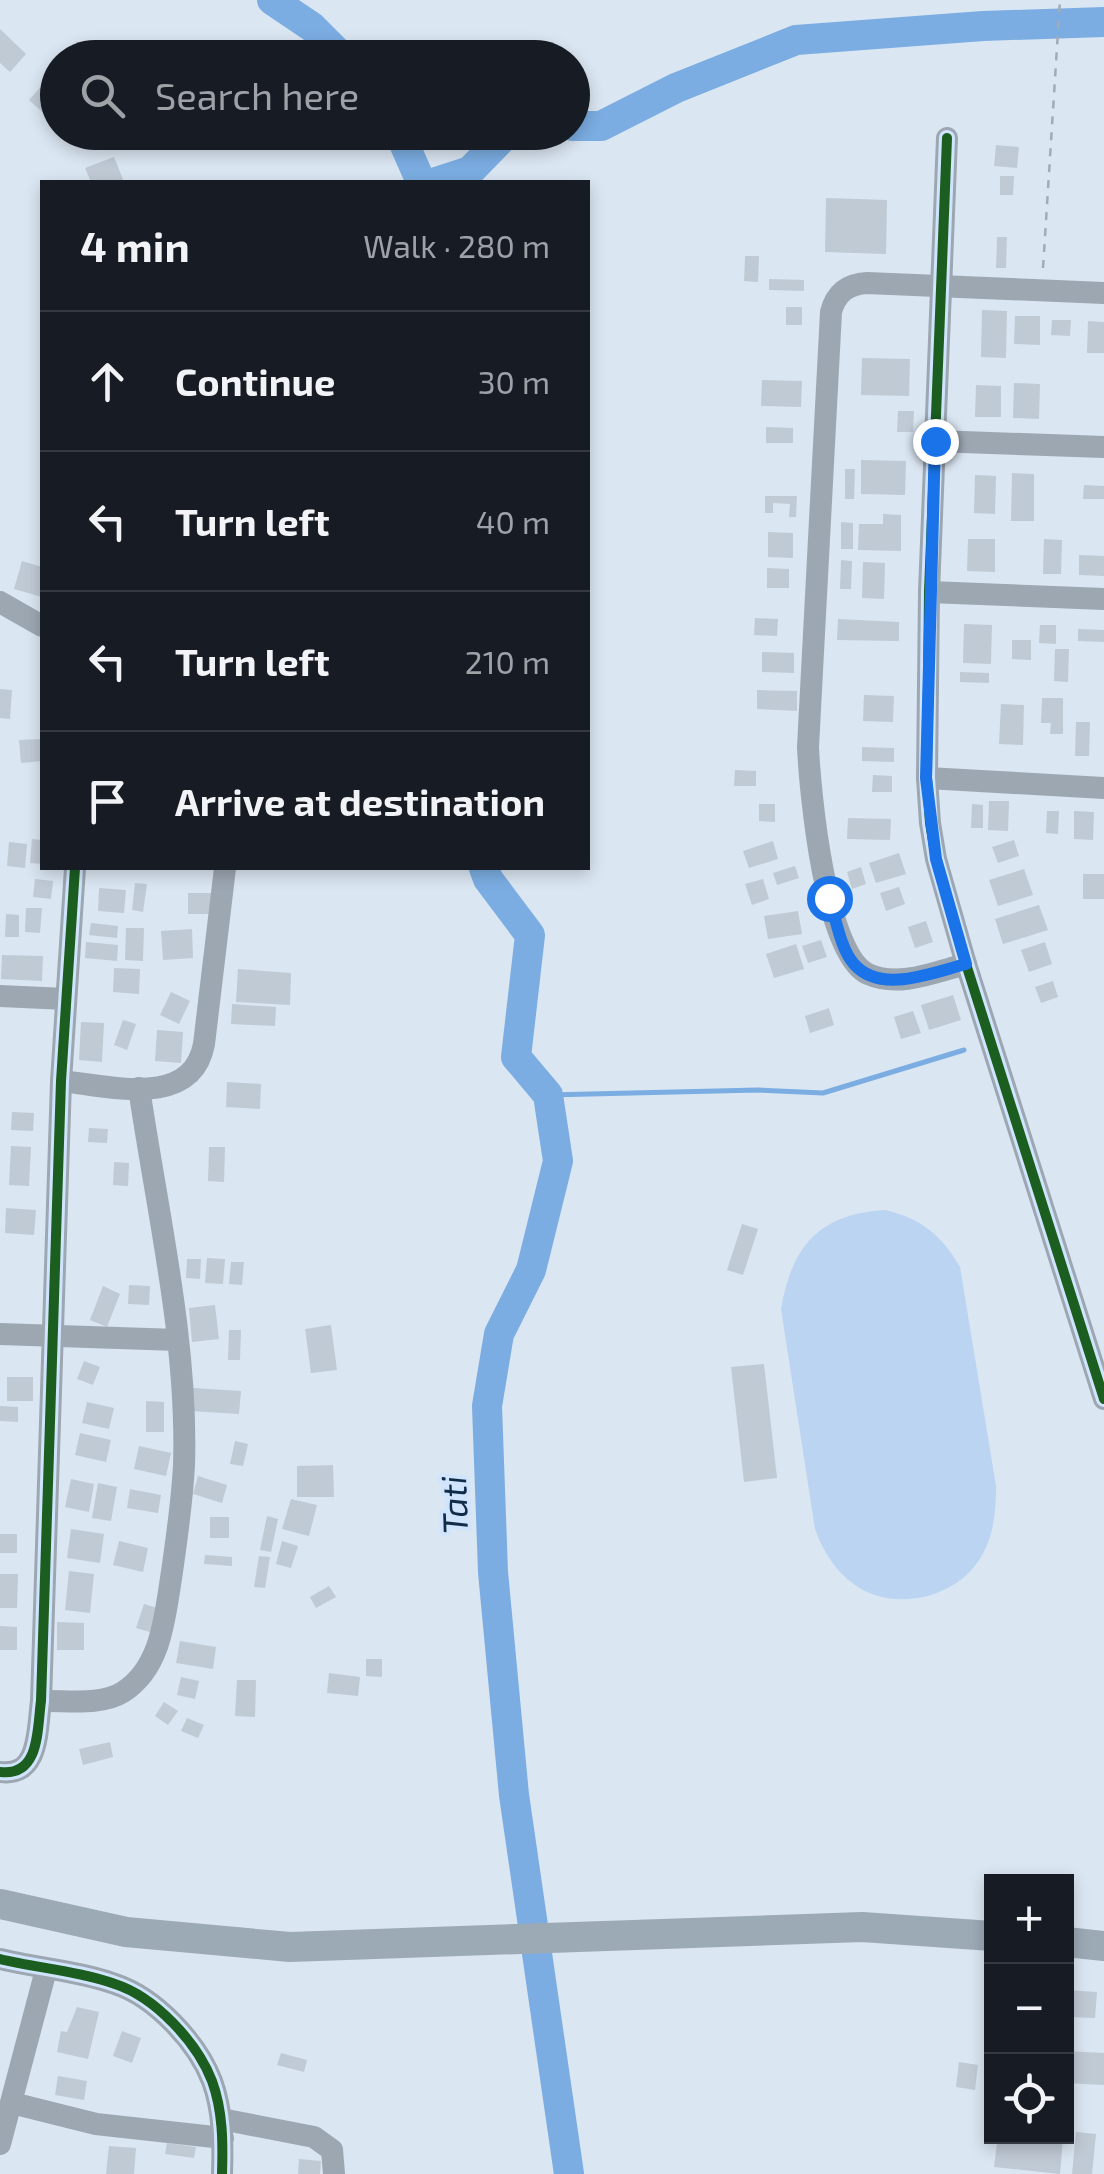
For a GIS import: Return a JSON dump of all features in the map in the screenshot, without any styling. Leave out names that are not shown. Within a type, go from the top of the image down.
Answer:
[{"type":"main road","points":[[0,1904],[126,1932],[290,1947],[819,1928],[984,1936]]},
{"type":"main road","points":[[1074,1943],[1104,1946]]},
{"type":"street","points":[[947,138],[929,592],[926,778],[936,859],[1104,1399]]},
{"type":"street","points":[[966,964],[896,980],[866,974],[856,966],[829,898],[812,815],[808,761],[833,304],[841,292],[858,284],[1104,292]]},
{"type":"street","points":[[935,441],[1104,447]]},
{"type":"street","points":[[929,592],[1104,599]]},
{"type":"street","points":[[0,602],[40,625]]},
{"type":"street","points":[[926,778],[1104,788]]},
{"type":"street","points":[[0,1772],[17,1772],[33,1755],[41,1701],[62,1081],[75,870]]},
{"type":"street","points":[[62,1081],[138,1088],[181,1082],[198,1067],[225,870]]},
{"type":"street","points":[[0,996],[66,999]]},
{"type":"street","points":[[41,1701],[109,1699],[126,1690],[152,1660],[161,1640],[184,1466],[177,1340],[138,1088]]},
{"type":"street","points":[[0,1334],[177,1340]]},
{"type":"street","points":[[0,1959],[114,1983],[139,1995],[163,2014],[191,2046],[212,2079],[222,2129],[222,2174]]},
{"type":"street","points":[[0,2144],[46,1970]]},
{"type":"street","points":[[12,2103],[96,2124],[314,2137],[332,2150],[334,2174]]},
{"type":"path","points":[[1042,290],[1060,0]]},
{"type":"shaded area","points":[[885,1210],[929,1230],[960,1267],[996,1486],[993,1524],[979,1560],[968,1573],[939,1592],[904,1599],[887,1598],[855,1585],[836,1567],[818,1537],[781,1309],[793,1268],[812,1237],[842,1218]]},
{"type":"building","points":[[0,29],[26,54],[10,72],[0,63]]},
{"type":"building","points":[[40,88],[40,110],[29,100]]},
{"type":"building","points":[[996,145],[1019,147],[1017,168],[994,166]]},
{"type":"building","points":[[114,157],[123,180],[90,180],[85,168]]},
{"type":"building","points":[[1000,176],[1014,176],[1013,195],[1000,195]]},
{"type":"building","points":[[826,198],[887,200],[886,254],[825,252]]},
{"type":"building","points":[[997,237],[1007,237],[1006,268],[996,268]]},
{"type":"building","points":[[745,256],[759,256],[758,282],[744,281]]},
{"type":"building","points":[[769,279],[804,280],[804,291],[769,290]]},
{"type":"building","points":[[786,307],[802,307],[802,325],[786,325]]},
{"type":"building","points":[[982,310],[1007,311],[1006,358],[981,357]]},
{"type":"building","points":[[1015,316],[1040,316],[1040,345],[1014,344]]},
{"type":"building","points":[[1052,320],[1071,320],[1070,336],[1051,335]]},
{"type":"building","points":[[1088,321],[1104,322],[1104,353],[1087,353]]},
{"type":"building","points":[[862,358],[910,359],[909,396],[861,395]]},
{"type":"building","points":[[762,380],[802,381],[801,407],[761,406]]},
{"type":"building","points":[[1014,383],[1040,384],[1039,419],[1013,418]]},
{"type":"building","points":[[976,385],[1001,386],[1001,417],[975,417]]},
{"type":"building","points":[[898,411],[914,411],[913,432],[897,432]]},
{"type":"building","points":[[766,427],[793,428],[793,443],[766,443]]},
{"type":"building","points":[[861,460],[906,461],[905,495],[861,494]]},
{"type":"building","points":[[845,469],[855,469],[854,499],[845,499]]},
{"type":"building","points":[[1012,473],[1034,474],[1034,521],[1011,521]]},
{"type":"building","points":[[975,475],[996,476],[995,514],[974,513]]},
{"type":"building","points":[[1084,485],[1104,486],[1104,499],[1083,499]]},
{"type":"building","points":[[765,496],[797,496],[796,517],[789,517],[790,504],[773,503],[773,513],[765,513]]},
{"type":"building","points":[[883,514],[901,515],[901,551],[858,550],[859,524],[883,524]]},
{"type":"building","points":[[841,522],[853,523],[853,549],[841,549]]},
{"type":"building","points":[[768,532],[793,533],[793,558],[768,557]]},
{"type":"building","points":[[968,539],[995,539],[995,572],[967,571]]},
{"type":"building","points":[[1044,539],[1062,540],[1061,574],[1043,574]]},
{"type":"building","points":[[1079,555],[1104,556],[1104,576],[1079,575]]},
{"type":"building","points":[[841,560],[852,561],[851,589],[840,589]]},
{"type":"building","points":[[22,561],[40,566],[40,596],[14,589]]},
{"type":"building","points":[[863,562],[885,563],[884,599],[862,598]]},
{"type":"building","points":[[767,568],[789,569],[789,588],[767,588]]},
{"type":"building","points":[[755,618],[778,619],[777,636],[754,635]]},
{"type":"building","points":[[838,619],[899,622],[899,641],[837,640]]},
{"type":"building","points":[[964,624],[992,625],[991,664],[963,663]]},
{"type":"building","points":[[1040,625],[1056,625],[1056,644],[1039,643]]},
{"type":"building","points":[[1078,629],[1104,630],[1104,642],[1078,641]]},
{"type":"building","points":[[1012,640],[1031,640],[1031,660],[1012,659]]},
{"type":"building","points":[[1055,649],[1069,649],[1068,682],[1054,681]]},
{"type":"building","points":[[762,652],[794,653],[794,673],[762,672]]},
{"type":"building","points":[[960,672],[989,673],[989,683],[960,682]]},
{"type":"building","points":[[0,689],[12,690],[10,719],[0,718]]},
{"type":"building","points":[[757,690],[797,691],[797,711],[757,709]]},
{"type":"building","points":[[864,695],[894,696],[893,722],[863,721]]},
{"type":"building","points":[[1042,698],[1063,698],[1063,734],[1050,734],[1051,723],[1041,723]]},
{"type":"building","points":[[1001,704],[1024,705],[1023,745],[999,744]]},
{"type":"building","points":[[1076,722],[1090,722],[1089,756],[1075,756]]},
{"type":"building","points":[[40,739],[40,761],[21,763],[19,740]]},
{"type":"building","points":[[862,747],[894,748],[894,762],[862,761]]},
{"type":"building","points":[[735,770],[756,771],[756,786],[734,786]]},
{"type":"building","points":[[873,775],[892,776],[892,792],[872,792]]},
{"type":"building","points":[[989,801],[1009,801],[1008,831],[988,830]]},
{"type":"building","points":[[759,804],[775,804],[775,822],[759,821]]},
{"type":"building","points":[[972,804],[983,805],[983,828],[971,828]]},
{"type":"building","points":[[1047,811],[1059,811],[1058,834],[1046,833]]},
{"type":"building","points":[[1074,811],[1094,812],[1093,840],[1074,839]]},
{"type":"building","points":[[848,818],[891,819],[890,840],[847,839]]},
{"type":"building","points":[[32,839],[40,840],[40,864],[30,863]]},
{"type":"building","points":[[1014,840],[1019,856],[998,863],[992,847]]},
{"type":"building","points":[[773,841],[778,859],[749,868],[743,851]]},
{"type":"building","points":[[9,842],[27,844],[25,868],[7,866]]},
{"type":"building","points":[[899,853],[906,874],[876,883],[869,863]]},
{"type":"building","points":[[795,866],[799,878],[777,885],[773,873]]},
{"type":"building","points":[[861,867],[866,884],[852,889],[847,872]]},
{"type":"building","points":[[1024,869],[1033,895],[998,906],[989,880]]},
{"type":"building","points":[[1083,874],[1104,874],[1104,899],[1083,899]]},
{"type":"building","points":[[35,879],[53,881],[51,899],[33,897]]},
{"type":"building","points":[[763,879],[769,899],[752,905],[745,884]]},
{"type":"building","points":[[135,883],[147,884],[143,912],[132,910]]},
{"type":"building","points":[[899,887],[905,904],[886,911],[880,893]]},
{"type":"building","points":[[99,888],[126,890],[124,913],[98,911]]},
{"type":"building","points":[[188,893],[211,893],[212,914],[188,914]]},
{"type":"building","points":[[1039,905],[1048,930],[1003,944],[995,919]]},
{"type":"building","points":[[26,908],[42,908],[40,933],[25,932]]},
{"type":"building","points":[[798,911],[802,934],[768,939],[764,916]]},
{"type":"building","points":[[6,914],[19,915],[19,937],[5,937]]},
{"type":"building","points":[[926,921],[933,942],[915,948],[908,927]]},
{"type":"building","points":[[91,923],[118,926],[117,938],[89,935]]},
{"type":"building","points":[[126,928],[144,928],[143,961],[125,960]]},
{"type":"building","points":[[192,929],[193,958],[163,960],[161,931]]},
{"type":"building","points":[[821,940],[827,957],[808,963],[802,946]]},
{"type":"building","points":[[86,942],[118,945],[117,961],[85,958]]},
{"type":"building","points":[[1045,942],[1052,964],[1029,972],[1021,950]]},
{"type":"building","points":[[796,944],[804,969],[774,978],[766,954]]},
{"type":"building","points":[[2,955],[43,956],[42,981],[1,979]]},
{"type":"building","points":[[114,968],[140,969],[139,994],[113,992]]},
{"type":"building","points":[[238,969],[291,973],[290,1005],[236,1002]]},
{"type":"building","points":[[1053,981],[1058,997],[1041,1003],[1035,987]]},
{"type":"building","points":[[171,992],[190,1001],[179,1024],[160,1015]]},
{"type":"building","points":[[953,995],[961,1020],[929,1030],[921,1005]]},
{"type":"building","points":[[232,1004],[276,1007],[275,1026],[231,1024]]},
{"type":"building","points":[[829,1008],[834,1025],[810,1033],[805,1016]]},
{"type":"building","points":[[913,1011],[921,1033],[901,1039],[894,1017]]},
{"type":"building","points":[[123,1020],[136,1024],[127,1050],[114,1045]]},
{"type":"building","points":[[81,1022],[104,1023],[102,1062],[79,1060]]},
{"type":"building","points":[[157,1030],[183,1032],[181,1063],[155,1061]]},
{"type":"building","points":[[227,1082],[261,1084],[260,1109],[226,1107]]},
{"type":"building","points":[[12,1112],[34,1113],[33,1131],[11,1130]]},
{"type":"building","points":[[89,1128],[108,1129],[107,1143],[88,1142]]},
{"type":"building","points":[[11,1146],[31,1147],[29,1186],[9,1185]]},
{"type":"building","points":[[209,1147],[225,1147],[224,1182],[208,1181]]},
{"type":"building","points":[[114,1162],[129,1163],[128,1186],[113,1185]]},
{"type":"building","points":[[6,1208],[36,1210],[34,1235],[5,1233]]},
{"type":"building","points":[[742,1224],[758,1229],[743,1275],[727,1270]]},
{"type":"building","points":[[207,1258],[225,1259],[223,1284],[205,1283]]},
{"type":"building","points":[[187,1259],[201,1259],[200,1279],[186,1278]]},
{"type":"building","points":[[231,1262],[244,1262],[242,1285],[229,1284]]},
{"type":"building","points":[[129,1285],[150,1286],[149,1305],[128,1304]]},
{"type":"building","points":[[103,1286],[120,1294],[107,1327],[90,1320]]},
{"type":"building","points":[[215,1305],[219,1339],[192,1342],[189,1308]]},
{"type":"building","points":[[331,1325],[337,1370],[311,1373],[305,1329]]},
{"type":"building","points":[[229,1330],[241,1330],[240,1360],[228,1360]]},
{"type":"building","points":[[84,1361],[100,1367],[93,1385],[77,1379]]},
{"type":"building","points":[[764,1364],[777,1478],[744,1482],[731,1367]]},
{"type":"building","points":[[7,1377],[33,1377],[33,1401],[7,1401]]},
{"type":"building","points":[[193,1388],[241,1391],[239,1414],[191,1411]]},
{"type":"building","points":[[146,1401],[164,1402],[164,1432],[146,1432]]},
{"type":"building","points":[[87,1402],[114,1408],[109,1429],[82,1423]]},
{"type":"building","points":[[0,1406],[18,1407],[18,1422],[0,1421]]},
{"type":"building","points":[[80,1433],[111,1440],[106,1462],[75,1455]]},
{"type":"building","points":[[235,1441],[248,1444],[243,1466],[230,1464]]},
{"type":"building","points":[[139,1446],[171,1453],[166,1476],[134,1469]]},
{"type":"building","points":[[333,1465],[334,1497],[297,1497],[297,1466]]},
{"type":"building","points":[[198,1476],[227,1485],[222,1503],[193,1494]]},
{"type":"building","points":[[71,1479],[94,1484],[89,1512],[65,1507]]},
{"type":"building","points":[[98,1483],[117,1487],[111,1521],[92,1518]]},
{"type":"building","points":[[130,1489],[161,1495],[158,1513],[127,1508]]},
{"type":"building","points":[[291,1499],[317,1505],[309,1536],[282,1529]]},
{"type":"building","points":[[267,1516],[278,1519],[271,1552],[260,1550]]},
{"type":"building","points":[[210,1517],[229,1517],[229,1538],[210,1538]]},
{"type":"building","points":[[71,1529],[104,1534],[100,1563],[67,1558]]},
{"type":"building","points":[[0,1534],[17,1534],[17,1553],[0,1553]]},
{"type":"building","points":[[119,1541],[148,1548],[143,1572],[113,1565]]},
{"type":"building","points":[[282,1541],[298,1546],[291,1568],[276,1564]]},
{"type":"building","points":[[205,1555],[232,1557],[232,1566],[204,1564]]},
{"type":"building","points":[[259,1556],[270,1557],[265,1588],[254,1587]]},
{"type":"building","points":[[69,1571],[94,1574],[90,1613],[65,1610]]},
{"type":"building","points":[[0,1574],[18,1574],[17,1608],[0,1608]]},
{"type":"building","points":[[329,1586],[336,1597],[316,1608],[310,1597]]},
{"type":"building","points":[[144,1604],[157,1608],[150,1632],[136,1628]]},
{"type":"building","points":[[57,1622],[84,1623],[84,1650],[57,1650]]},
{"type":"building","points":[[0,1626],[17,1627],[17,1650],[0,1650]]},
{"type":"building","points":[[180,1641],[216,1647],[213,1669],[176,1663]]},
{"type":"building","points":[[366,1659],[382,1659],[382,1677],[366,1676]]},
{"type":"building","points":[[329,1673],[360,1677],[358,1696],[327,1693]]},
{"type":"building","points":[[181,1677],[199,1681],[195,1699],[177,1695]]},
{"type":"building","points":[[237,1680],[256,1680],[255,1717],[235,1716]]},
{"type":"building","points":[[164,1702],[178,1711],[168,1725],[155,1716]]},
{"type":"building","points":[[187,1718],[204,1725],[198,1738],[181,1731]]},
{"type":"building","points":[[110,1742],[113,1757],[83,1765],[79,1749]]},
{"type":"building","points":[[1074,1991],[1097,1992],[1095,2018],[1074,2017]]},
{"type":"building","points":[[77,2007],[99,2012],[88,2059],[57,2052],[61,2031],[67,2032]]},
{"type":"building","points":[[122,2031],[141,2038],[132,2063],[113,2056]]},
{"type":"building","points":[[1074,2051],[1104,2053],[1104,2085],[1074,2083]]},
{"type":"building","points":[[281,2053],[307,2060],[304,2072],[277,2065]]},
{"type":"building","points":[[959,2062],[978,2065],[975,2090],[956,2087]]},
{"type":"building","points":[[58,2076],[87,2081],[84,2100],[55,2095]]},
{"type":"building","points":[[1076,2132],[1096,2134],[1092,2174],[1072,2174]]},
{"type":"building","points":[[167,2143],[196,2147],[194,2158],[165,2154]]},
{"type":"building","points":[[997,2144],[1062,2144],[1060,2174],[994,2167]]},
{"type":"building","points":[[109,2146],[136,2148],[134,2174],[106,2174]]},
{"type":"building","points":[[299,2159],[321,2161],[320,2174],[298,2174]]},
{"type":"waterway","name":"Tati","points":[[272,0],[325,40]]},
{"type":"waterway","points":[[590,126],[601,126],[676,88],[796,40],[983,26],[1104,22]]},
{"type":"waterway","name":"Tati","points":[[407,150],[420,180]]},
{"type":"waterway","points":[[442,180],[470,171],[490,150]]},
{"type":"waterway","name":"Tati","points":[[485,870],[530,935],[516,1057],[548,1095],[558,1161],[531,1270],[499,1334],[487,1406],[493,1572],[514,1795],[569,2174]]},
{"type":"waterway","points":[[548,1095],[758,1090],[823,1093],[964,1050]]},
{"type":"cycle path","points":[[947,138],[929,592],[930,823],[936,859],[966,964],[1104,1399]]},
{"type":"cycle path","points":[[0,1772],[13,1772],[29,1759],[37,1738],[41,1701],[61,1081],[75,870]]},
{"type":"cycle path","points":[[0,1959],[115,1984],[145,1999],[173,2023],[196,2051],[216,2092],[222,2174]]},
{"type":"route","points":[[829,898],[849,956],[866,974],[896,980],[966,964],[936,859],[926,778],[935,441]]}]
